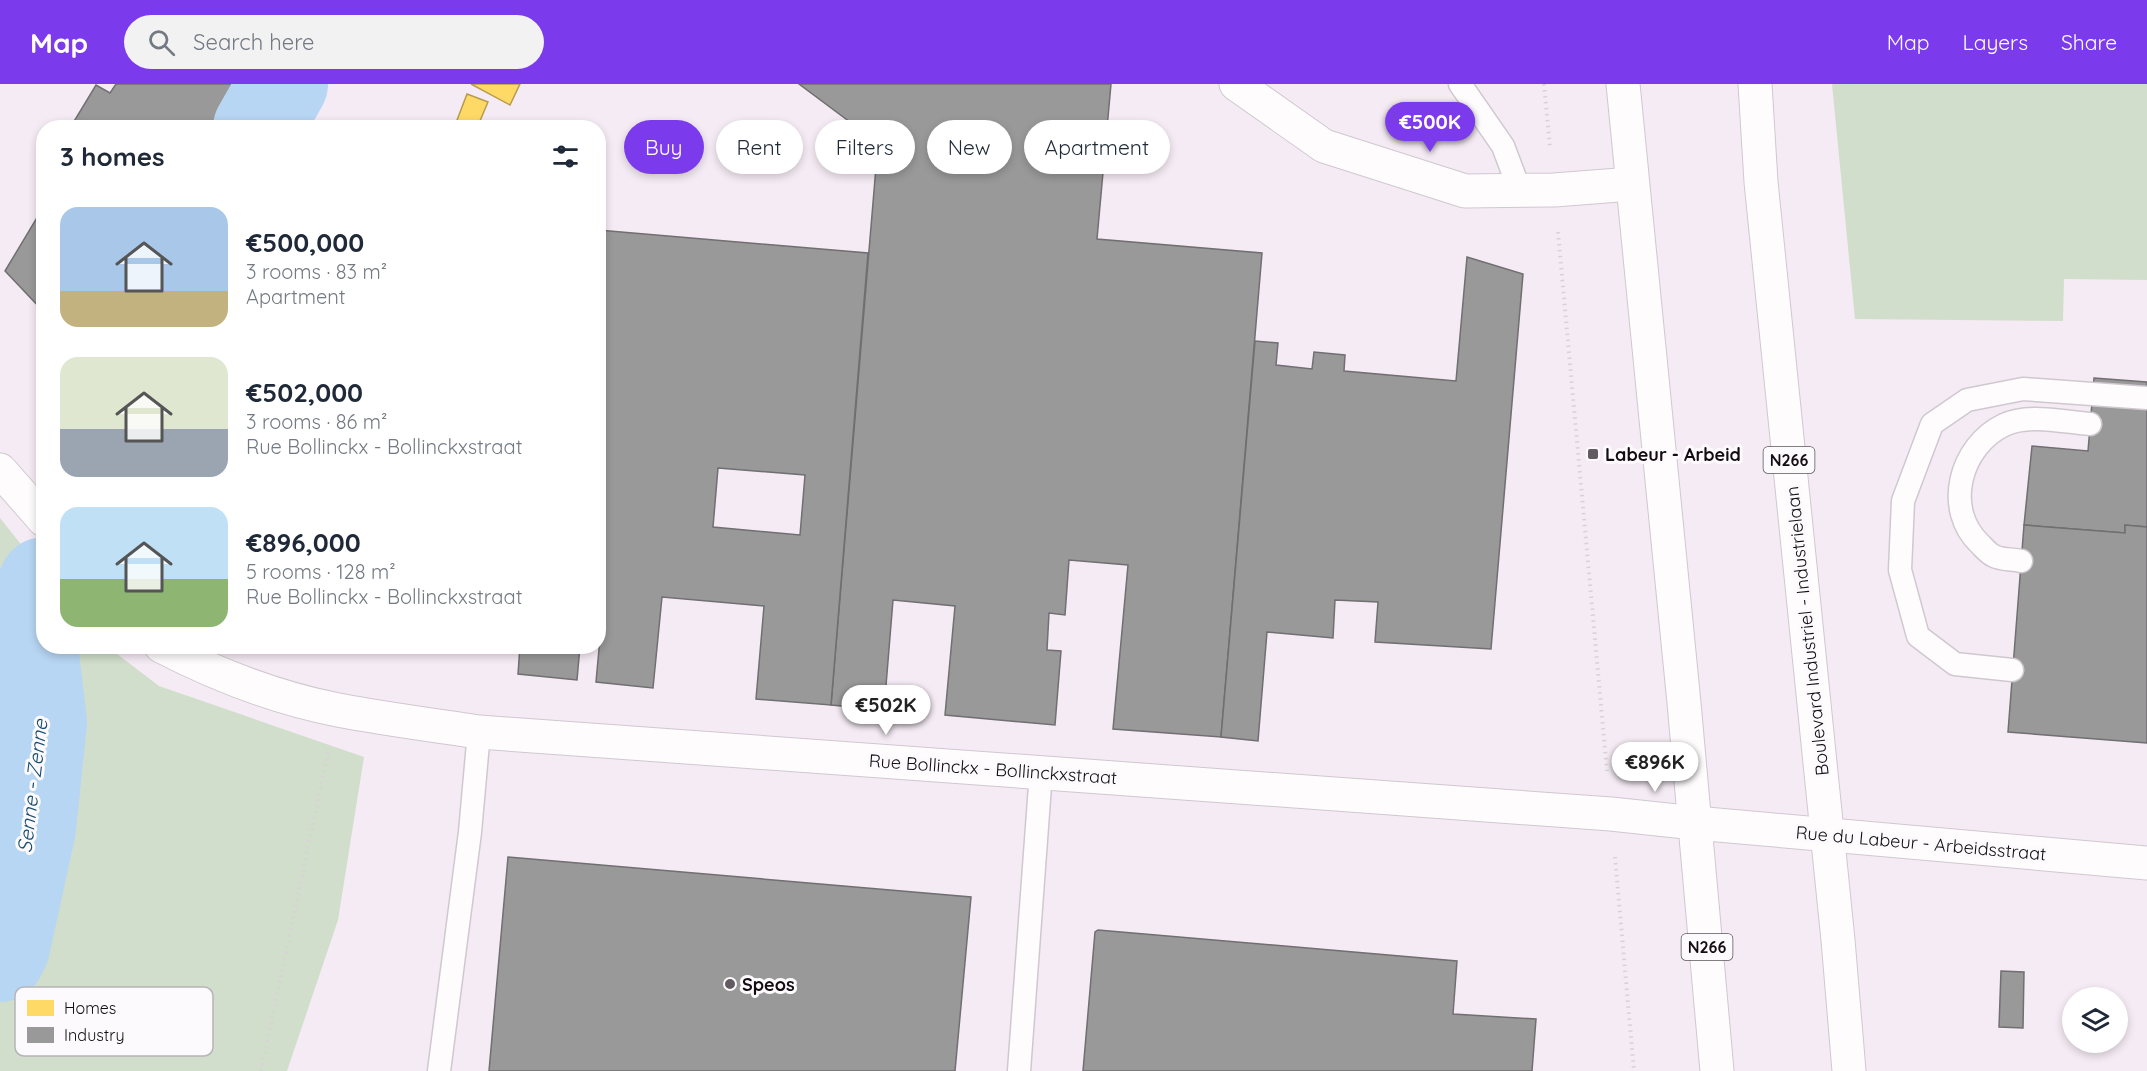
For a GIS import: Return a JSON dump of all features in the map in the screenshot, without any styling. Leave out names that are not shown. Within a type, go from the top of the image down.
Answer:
[{"type":"main road","points":[[1236,84],[1324,146],[1465,191],[1554,190],[1632,184]]},
{"type":"main road","name":"N266","points":[[1623,84],[1717,1071]]},
{"type":"main road","name":"Boulevard Industriel - Industrielaan","points":[[1755,84],[1761,182],[1849,1071]]},
{"type":"main road","points":[[0,470],[36,511]]},
{"type":"main road","name":"Rue Bollinckx - Bollinckxstraat","points":[[177,654],[250,686],[337,710],[479,732],[1695,822]]},
{"type":"main road","name":"Rue du Labeur - Arbeidsstraat","points":[[1695,822],[2147,863]]},
{"type":"lane","points":[[1460,84],[1503,146],[1520,191]]},
{"type":"lane","points":[[2012,670],[1955,664],[1918,636],[1900,570],[1903,501],[1932,424],[1967,400],[2023,390],[2147,398]]},
{"type":"lane","points":[[2021,561],[1994,556],[1972,536],[1959,506],[1962,471],[1981,440],[2004,424],[2023,420],[2091,424]]},
{"type":"lane","points":[[439,1071],[479,732]]},
{"type":"lane","points":[[1019,1071],[1041,772]]},
{"type":"path","points":[[1544,84],[1603,723]]},
{"type":"path","points":[[261,1071],[337,710]]},
{"type":"path","points":[[1611,814],[1634,1071]]},
{"type":"green space","points":[[1832,84],[2147,84],[2147,280],[2064,279],[2063,321],[1855,319]]},
{"type":"green space","points":[[0,518],[36,563],[36,654],[117,654],[159,686],[364,757],[338,920],[287,1071],[0,1071]]},
{"type":"building: Homes","points":[[471,84],[520,84],[510,105]]},
{"type":"building: Homes","points":[[467,94],[488,102],[480,120],[457,120]]},
{"type":"building: Industry","points":[[116,84],[236,84],[216,120],[75,120],[96,85],[110,93]]},
{"type":"building: Industry","points":[[799,84],[1111,84],[1108,120],[1024,120],[1024,174],[1103,174],[1097,239],[1262,253],[1221,737],[1113,729],[1128,565],[1069,560],[1065,615],[1049,613],[1047,650],[1061,651],[1055,725],[945,715],[955,606],[893,600],[884,710],[831,705],[875,174],[915,174],[915,120],[847,120]]},
{"type":"building: Industry","points":[[36,219],[36,304],[5,271]]},
{"type":"building: Industry","points":[[606,231],[868,253],[831,705],[756,699],[764,606],[662,597],[653,688],[596,682],[599,654],[606,654]],"holes":[[[718,468],[805,475],[800,535],[713,527]]]},
{"type":"building: Industry","points":[[1467,257],[1523,274],[1491,649],[1375,642],[1378,602],[1335,600],[1333,638],[1267,632],[1258,741],[1221,737],[1255,341],[1278,343],[1276,365],[1312,369],[1314,352],[1345,355],[1344,371],[1456,381]]},
{"type":"building: Industry","points":[[2094,378],[2147,382],[2147,527],[2125,525],[2125,533],[2024,525],[2032,446],[2088,451]]},
{"type":"building: Industry","points":[[2024,525],[2125,533],[2125,525],[2147,527],[2147,743],[2008,732]]},
{"type":"building: Industry","points":[[519,654],[579,654],[577,680],[518,674]]},
{"type":"building: Industry","name":"Speos","points":[[508,857],[971,897],[955,1071],[489,1071]]},
{"type":"building: Industry","points":[[1098,930],[1457,961],[1453,1014],[1536,1019],[1532,1071],[1083,1071],[1095,932]]},
{"type":"building: Industry","points":[[2001,971],[2024,972],[2023,1028],[1999,1027]]},
{"type":"waterway","name":"Senne - Zenne","points":[[263,120],[283,84]]},
{"type":"waterway","name":"Senne - Zenne","points":[[0,957],[5,947],[31,828],[42,722],[29,613],[36,599]]},
{"type":"place","name":"Labeur - Arbeid","points":[[1593,454]]},
{"type":"place","name":"Speos","points":[[730,984]]}]
